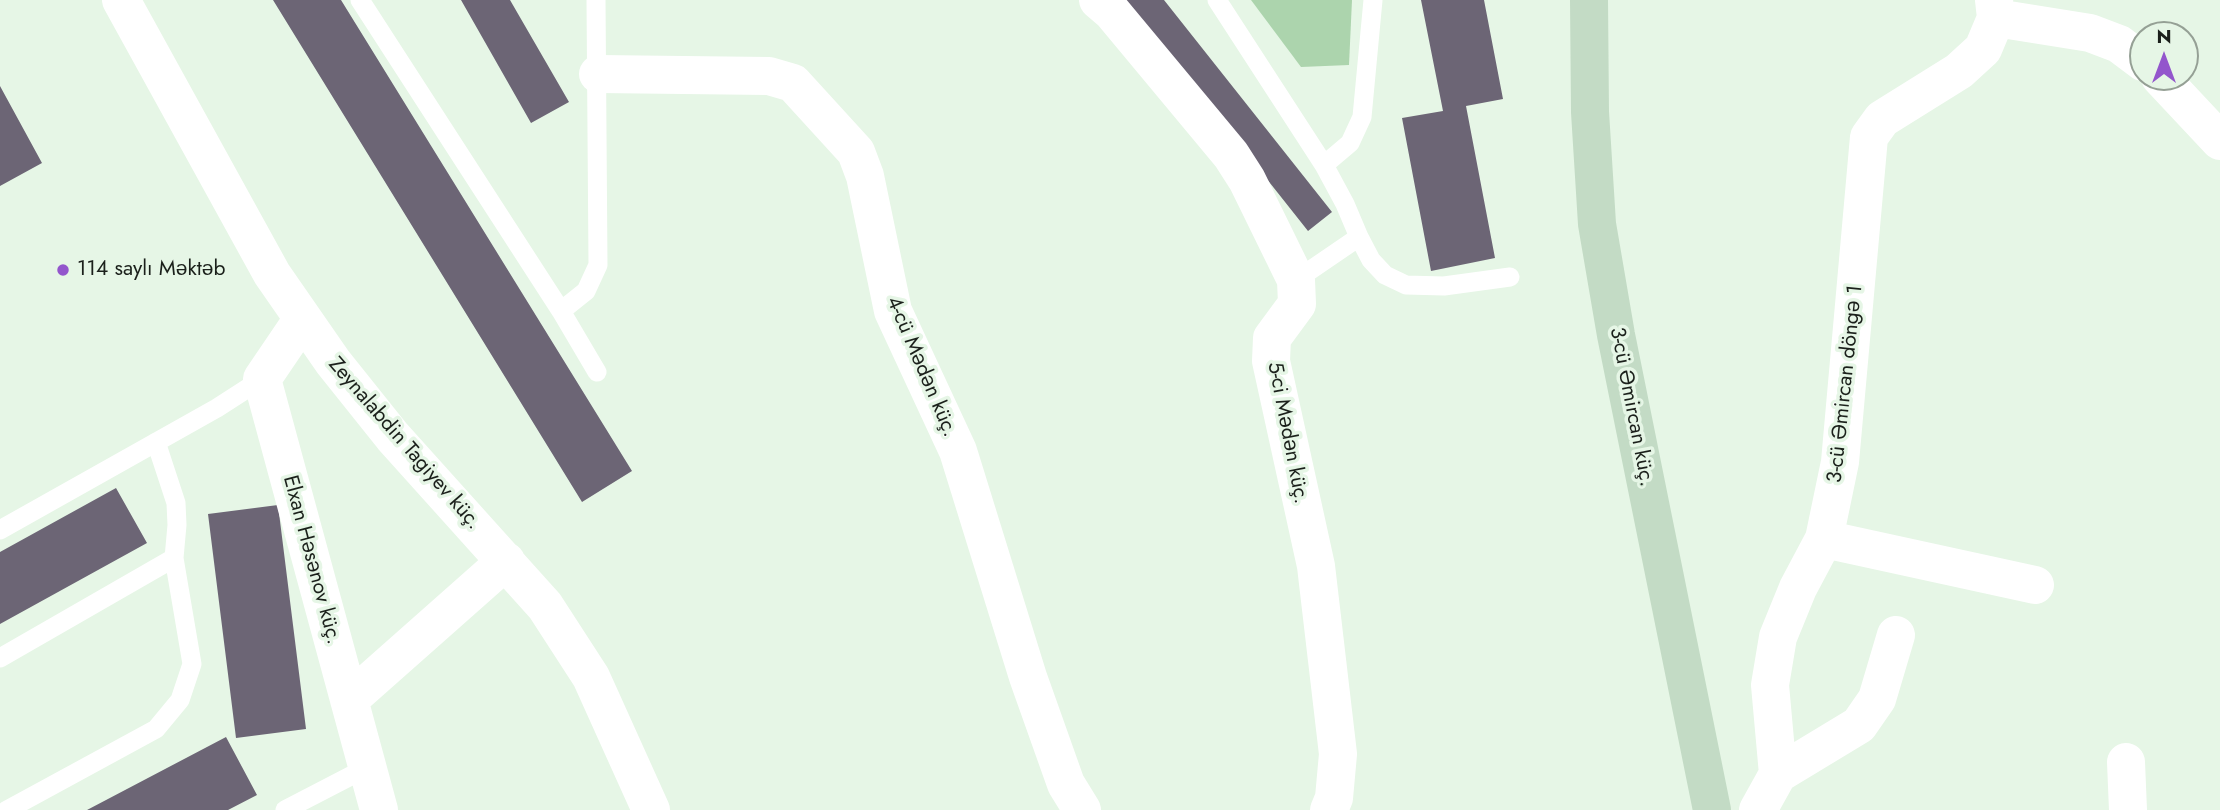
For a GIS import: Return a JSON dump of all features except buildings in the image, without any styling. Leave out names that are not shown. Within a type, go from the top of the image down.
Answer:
[{"type":"main road","name":"3-cü Əmircan küç.","points":[[1589,0],[1590,112],[1597,224],[1618,348],[1712,810]]},
{"type":"street","name":"Zeynalabdin Tagiyev küç.","points":[[121,0],[259,251],[302,320],[393,437],[545,606],[591,677],[651,810]]},
{"type":"street","points":[[1098,0],[1112,12],[1231,155],[1247,180],[1296,280]]},
{"type":"street","points":[[1995,9],[2090,33],[2119,44],[2129,52]]},
{"type":"street","name":"3-cü Əmircan döngə 1","points":[[1779,774],[1770,685],[1778,637],[1798,588],[1824,539],[1840,462],[1869,137],[1882,119],[1959,71],[1983,50],[1995,9]]},
{"type":"street","name":"4-cü Mədən küç.","points":[[598,74],[769,76],[793,83],[856,152],[865,176],[893,311],[958,451],[1028,677],[1066,784],[1082,810]]},
{"type":"street","points":[[2174,91],[2220,141]]},
{"type":"street","name":"5-ci Mədən küç.","points":[[1296,280],[1297,304],[1272,338],[1271,361],[1316,566],[1338,754],[1334,798],[1329,810]]},
{"type":"street","points":[[262,379],[302,320]]},
{"type":"street","name":"Elxan Həsənov küç.","points":[[262,379],[379,810]]},
{"type":"street","points":[[1824,539],[2035,585]]},
{"type":"street","points":[[349,700],[506,561]]},
{"type":"street","points":[[1758,810],[1779,774],[1859,726],[1877,699],[1896,635]]},
{"type":"street","points":[[2126,762],[2128,810]]},
{"type":"lane","points":[[360,0],[561,311],[597,372]]},
{"type":"lane","points":[[561,311],[586,291],[598,265],[596,0]]},
{"type":"lane","points":[[1217,0],[1324,164],[1371,260],[1385,275],[1406,285],[1444,286],[1510,277]]},
{"type":"lane","points":[[1324,164],[1350,143],[1362,117],[1373,0]]},
{"type":"lane","points":[[1296,280],[1359,237]]},
{"type":"lane","points":[[0,530],[217,408],[262,379]]},
{"type":"lane","points":[[7,810],[43,788],[156,729],[180,701],[192,664],[174,558],[176,503],[156,442]]},
{"type":"lane","points":[[0,659],[174,558]]},
{"type":"lane","points":[[285,810],[368,767]]},
{"type":"green space","points":[[1251,0],[1352,0],[1349,65],[1301,67]]},
{"type":"place","name":"114 saylı Məktəb","points":[[63,270]]}]
